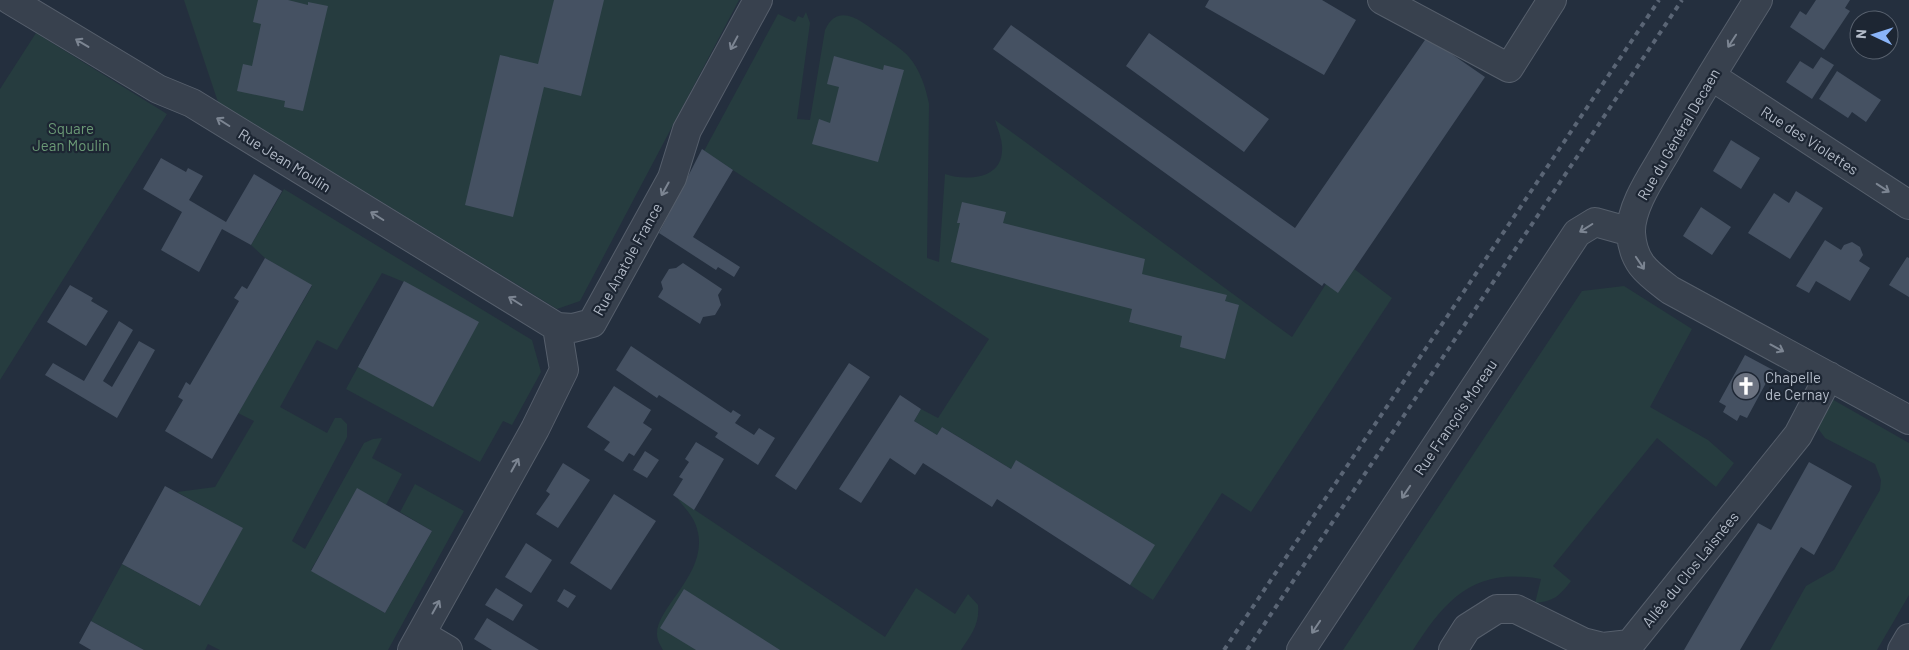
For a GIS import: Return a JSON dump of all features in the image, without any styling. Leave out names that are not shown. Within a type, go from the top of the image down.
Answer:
[{"type":"street","name":"Rue Jean Moulin","points":[[10,0],[158,89],[192,103],[557,327]]},
{"type":"street","name":"Rue Anatole France","points":[[557,327],[573,328],[592,323],[672,178],[687,130],[758,0]]},
{"type":"street","points":[[1382,0],[1509,68],[1552,0]]},
{"type":"street","name":"Rue du Général Decaen","points":[[1758,0],[1645,188],[1636,209],[1631,232],[1635,254],[1639,264],[1670,290],[1909,420]]},
{"type":"street","name":"Rue des Violettes","points":[[1711,76],[1909,205]]},
{"type":"street","name":"Rue François Moreau","points":[[1301,650],[1577,233],[1595,222],[1631,232]]},
{"type":"street","points":[[448,650],[417,642],[535,429],[564,370],[557,327]]},
{"type":"street","name":"Allée du Clos Laisnées","points":[[1453,650],[1467,628],[1497,609],[1516,610],[1583,642],[1603,647],[1630,644],[1798,435],[1829,376]]},
{"type":"street","points":[[1902,650],[1909,638]]},
{"type":"green space","points":[[184,0],[739,0],[580,301],[557,309],[218,102]]},
{"type":"green space","points":[[806,12],[810,23],[797,119],[810,120],[825,30],[837,16],[844,15],[859,20],[893,43],[909,57],[919,73],[929,104],[927,258],[939,262],[945,174],[962,177],[981,176],[989,173],[1000,161],[1002,143],[995,120],[1292,337],[1326,284],[1353,268],[1392,298],[1251,512],[1222,493],[1153,600],[1130,585],[1016,461],[1011,469],[942,427],[937,435],[914,421],[921,409],[938,418],[989,339],[704,151],[778,14],[795,22],[798,16],[803,18]]},
{"type":"green space","name":"Square Jean Moulin","points":[[36,33],[167,114],[0,380],[0,89]]},
{"type":"green space","points":[[284,189],[532,340],[541,372],[512,425],[503,421],[480,462],[346,389],[404,282],[382,273],[337,350],[317,340],[280,407],[327,433],[335,418],[341,418],[347,424],[347,437],[292,541],[305,549],[364,443],[382,438],[372,458],[402,474],[386,505],[357,489],[311,570],[385,613],[432,531],[400,512],[415,484],[464,511],[388,650],[220,650],[208,644],[205,650],[144,650],[91,621],[122,564],[200,606],[242,528],[177,492],[215,487],[254,421],[238,413],[312,286],[265,258],[251,245]]},
{"type":"green space","points":[[1624,286],[1692,329],[1650,407],[1708,440],[1734,463],[1716,487],[1657,438],[1553,566],[1571,581],[1556,597],[1535,603],[1541,579],[1518,576],[1480,582],[1465,590],[1438,615],[1413,650],[1343,650],[1582,291]]},
{"type":"green space","points":[[1830,398],[1909,443],[1909,595],[1877,650],[1770,650],[1806,586],[1834,570],[1880,490],[1881,480],[1875,464],[1825,438],[1817,427]]},
{"type":"green space","points":[[677,498],[885,637],[916,588],[955,614],[968,594],[978,605],[978,618],[974,629],[961,650],[663,650],[658,640],[658,628],[663,616],[690,574],[697,558],[699,541],[695,523]]},
{"type":"building","points":[[258,0],[288,0],[308,5],[308,2],[328,6],[303,111],[284,107],[285,101],[237,91],[243,64],[252,66],[261,24],[253,22]]},
{"type":"building","points":[[554,0],[604,0],[581,96],[544,87],[513,217],[465,205],[500,55],[538,64]]},
{"type":"building","points":[[1209,0],[1322,0],[1356,20],[1324,75],[1205,7]]},
{"type":"building","points":[[1816,0],[1850,0],[1845,8],[1849,12],[1824,50],[1790,27],[1800,11],[1806,15]]},
{"type":"building","points":[[1011,25],[1295,228],[1427,37],[1485,77],[1338,293],[1324,283],[1322,286],[993,49]]},
{"type":"building","points":[[1149,33],[1269,119],[1244,152],[1126,66]]},
{"type":"building","points":[[834,56],[883,70],[884,65],[904,70],[878,162],[812,144],[819,119],[830,123],[839,87],[827,84]]},
{"type":"building","points":[[1821,57],[1834,65],[1812,99],[1786,82],[1800,61],[1813,69]]},
{"type":"building","points":[[1837,71],[1881,100],[1866,122],[1852,112],[1848,118],[1819,99]]},
{"type":"building","points":[[1731,140],[1760,158],[1741,189],[1713,171]]},
{"type":"building","points":[[702,149],[733,170],[693,237],[740,267],[734,277],[718,267],[716,270],[659,233]]},
{"type":"building","points":[[161,158],[186,172],[188,168],[203,176],[189,200],[226,222],[254,174],[282,191],[251,245],[222,229],[199,272],[161,250],[182,212],[143,189]]},
{"type":"building","points":[[1796,191],[1823,208],[1790,259],[1748,233],[1774,193],[1789,203]]},
{"type":"building","points":[[962,202],[1006,212],[1003,223],[1145,259],[1142,274],[1227,295],[1225,301],[1239,305],[1225,359],[1180,347],[1182,336],[1129,322],[1132,309],[951,262],[960,223],[957,223]]},
{"type":"building","points":[[1701,207],[1731,227],[1712,255],[1683,236]]},
{"type":"building","points":[[1825,240],[1841,250],[1844,245],[1852,242],[1860,247],[1863,255],[1859,261],[1870,268],[1850,301],[1816,281],[1809,293],[1796,286]]},
{"type":"building","points":[[1907,257],[1909,258],[1909,297],[1889,285]]},
{"type":"building","points":[[265,258],[312,285],[212,459],[165,431],[183,400],[178,397],[186,382],[190,385],[239,301],[234,298],[242,286],[247,289]]},
{"type":"building","points":[[683,263],[722,289],[718,295],[721,305],[715,315],[703,317],[700,324],[658,297],[663,289],[661,282],[669,269],[676,268]]},
{"type":"building","points":[[404,281],[479,322],[433,407],[358,367]]},
{"type":"building","points":[[70,285],[93,298],[91,301],[108,311],[86,346],[47,322]]},
{"type":"building","points":[[119,321],[133,330],[103,381],[112,387],[139,341],[155,350],[117,418],[45,375],[53,363],[84,381]]},
{"type":"building","points":[[631,346],[731,413],[733,410],[741,415],[735,423],[754,435],[759,428],[775,438],[758,465],[715,437],[718,433],[659,395],[657,398],[616,370]]},
{"type":"building","name":"Chapelle de Cernay","points":[[1745,355],[1773,370],[1747,418],[1740,415],[1737,421],[1723,412],[1726,406],[1719,402]]},
{"type":"building","points":[[849,363],[870,377],[796,490],[775,476]]},
{"type":"building","points":[[614,386],[651,410],[643,423],[652,429],[634,456],[629,453],[623,462],[604,450],[610,442],[587,427]]},
{"type":"building","points":[[900,395],[921,409],[914,421],[937,435],[942,427],[1011,469],[1016,460],[1155,545],[1130,585],[997,499],[992,507],[923,463],[915,475],[890,458],[861,503],[839,489]]},
{"type":"building","points":[[696,442],[724,459],[694,510],[673,495],[683,479],[679,477],[689,462],[685,459]]},
{"type":"building","points":[[645,451],[659,460],[647,478],[633,470]]},
{"type":"building","points":[[1809,462],[1852,486],[1814,555],[1801,547],[1740,650],[1684,650],[1758,523],[1771,530]]},
{"type":"building","points":[[563,463],[590,480],[558,528],[536,514],[550,494],[546,491]]},
{"type":"building","points":[[165,486],[243,528],[200,606],[122,564]]},
{"type":"building","points":[[357,488],[432,531],[385,613],[311,571]]},
{"type":"building","points":[[614,494],[656,521],[611,590],[570,563]]},
{"type":"building","points":[[526,543],[552,560],[531,593],[505,577]]},
{"type":"building","points":[[496,588],[523,605],[513,621],[485,605]]},
{"type":"building","points":[[564,589],[576,596],[568,608],[557,601]]},
{"type":"building","points":[[684,589],[780,650],[696,650],[660,628]]},
{"type":"building","points":[[487,618],[539,650],[492,650],[474,639]]},
{"type":"building","points":[[91,621],[144,650],[91,650],[79,643]]},
{"type":"railway","points":[[1224,650],[1659,0]]},
{"type":"railway","points":[[1247,650],[1682,0]]},
{"type":"place","name":"Chapelle de Cernay","points":[[1746,386]]}]
